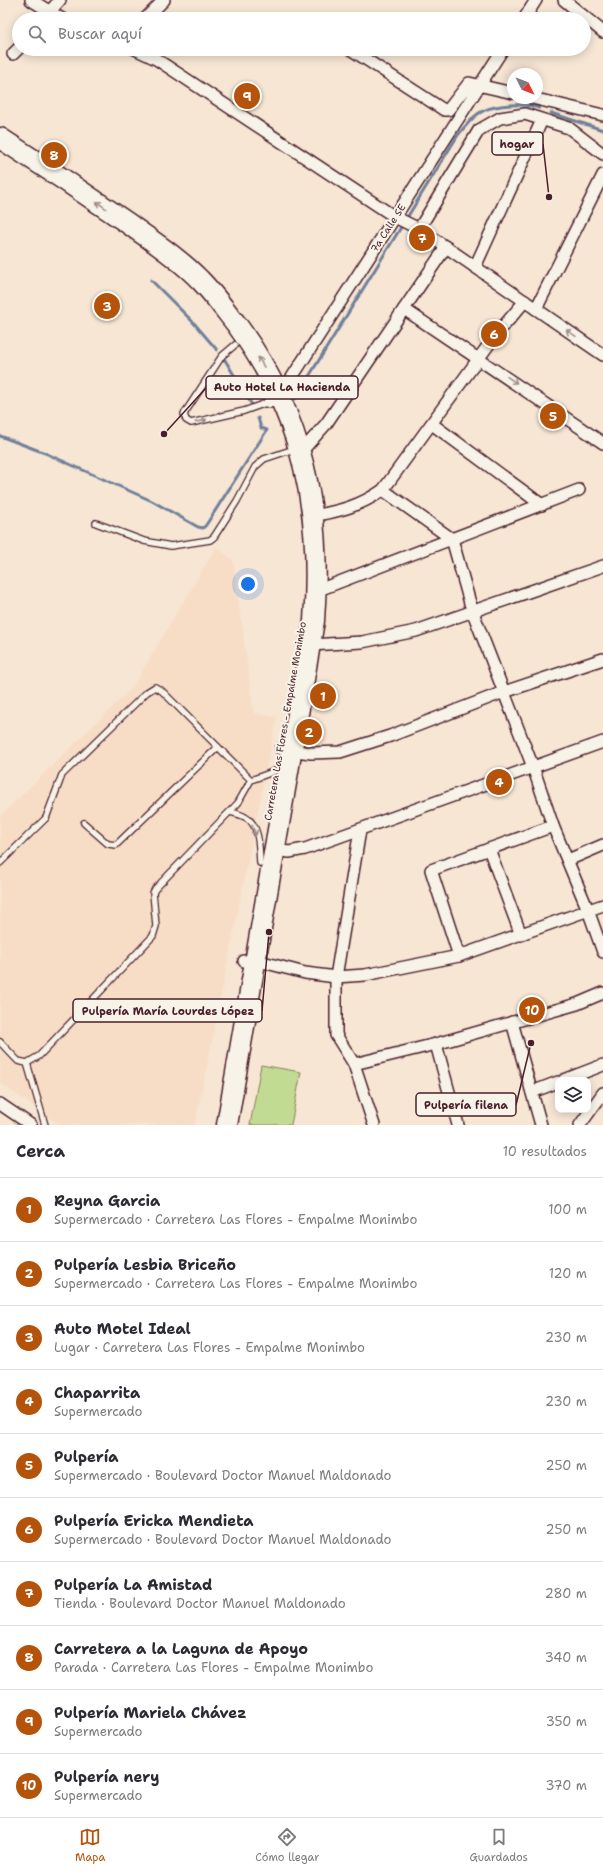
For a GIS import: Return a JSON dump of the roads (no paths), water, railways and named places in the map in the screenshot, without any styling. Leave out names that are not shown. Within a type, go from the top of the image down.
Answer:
[{"type":"highway","name":"Carretera Las Flores - Empalme Monimbo","points":[[0,138],[81,190],[155,243],[199,279],[226,311],[252,346],[274,399]]},
{"type":"highway","name":"Carretera Las Flores - Empalme Monimbo","points":[[0,153],[156,259],[206,305],[292,425],[305,566],[303,627],[275,850],[249,960],[215,1125]]},
{"type":"highway","name":"Carretera Las Flores - Empalme Monimbo","points":[[227,1125],[249,960],[260,863],[278,770],[287,750],[310,645],[316,591],[313,516],[310,490],[294,451]]},
{"type":"street","points":[[31,0],[44,12]]},
{"type":"street","points":[[50,12],[60,0]]},
{"type":"street","points":[[152,12],[164,0]]},
{"type":"street","points":[[528,12],[536,0]]},
{"type":"street","points":[[564,0],[579,12]]},
{"type":"street","points":[[591,22],[603,32]]},
{"type":"street","points":[[150,56],[397,217],[446,247],[603,355]]},
{"type":"street","points":[[361,56],[444,110],[448,110],[469,82],[507,92]]},
{"type":"street","name":"7a Calle SE","points":[[274,399],[397,217],[498,56]]},
{"type":"street","points":[[543,100],[602,113]]},
{"type":"street","points":[[415,227],[479,130],[500,118],[525,114],[569,128],[603,154]]},
{"type":"street","points":[[475,267],[542,120]]},
{"type":"street","points":[[536,309],[603,175]]},
{"type":"street","points":[[294,451],[326,424],[446,247]]},
{"type":"street","points":[[313,516],[337,511],[366,502],[383,490],[495,336],[525,302]]},
{"type":"street","points":[[404,309],[480,358],[603,443]]},
{"type":"street","points":[[432,424],[542,505]]},
{"type":"street","points":[[383,490],[452,539],[472,610],[533,767],[553,826],[588,910],[603,952]]},
{"type":"street","points":[[316,591],[579,490]]},
{"type":"street","points":[[310,645],[362,642],[416,631],[472,610],[603,566]]},
{"type":"street","points":[[287,750],[311,753],[340,752],[390,736],[504,692],[603,659]]},
{"type":"street","points":[[275,850],[289,852],[305,849],[603,742]]},
{"type":"street","points":[[459,956],[431,870],[553,826]]},
{"type":"street","points":[[360,830],[336,977],[336,1035],[354,1064],[374,1125]]},
{"type":"street","points":[[568,860],[603,845]]},
{"type":"street","points":[[489,849],[521,935]]},
{"type":"street","points":[[249,960],[336,977],[365,975],[459,956],[603,906]]},
{"type":"street","points":[[354,1064],[436,1044],[577,1004],[603,993]]},
{"type":"street","points":[[512,1022],[541,1125]]},
{"type":"street","points":[[436,1044],[458,1125]]},
{"type":"street","points":[[572,1077],[603,1065]]},
{"type":"street","points":[[532,1092],[555,1083]]},
{"type":"street","points":[[580,1125],[603,1092]]},
{"type":"street","points":[[0,1104],[31,1125]]},
{"type":"lane","points":[[235,344],[222,356],[184,414],[184,418],[191,423],[244,411],[274,399]]},
{"type":"lane","points":[[96,523],[144,541],[171,546],[210,540],[214,537],[237,501],[255,467],[264,459],[294,451]]},
{"type":"lane","points":[[0,863],[46,818],[62,775],[147,692],[155,687],[162,691],[251,780]]},
{"type":"lane","points":[[84,823],[108,844],[116,845],[218,747]]},
{"type":"lane","points":[[0,1042],[18,1061],[27,1063],[39,1056],[153,936],[156,926],[153,893],[155,889],[238,803],[251,780],[278,770]]},
{"type":"lane","points":[[230,812],[246,817],[251,822],[256,831],[260,863]]},
{"type":"lane","points":[[27,1063],[45,1125]]},
{"type":"waterway","points":[[295,399],[458,135],[466,125],[479,113],[496,107],[526,105],[539,108]]},
{"type":"waterway","points":[[551,113],[603,130]]},
{"type":"waterway","points":[[151,280],[193,322],[217,350]]},
{"type":"waterway","points":[[225,360],[252,405]]},
{"type":"waterway","points":[[0,436],[45,453],[152,501],[198,527],[203,528],[267,430],[261,428],[258,418]]},
{"type":"place","name":"Pulpería Mariela Chávez","points":[[247,96]]},
{"type":"place","name":"Carretera a la Laguna de Apoyo","points":[[54,155]]},
{"type":"place","name":"hogar","points":[[549,197]]},
{"type":"place","name":"Pulpería La Amistad","points":[[422,238]]},
{"type":"place","name":"Auto Motel Ideal","points":[[107,306]]},
{"type":"place","name":"Pulpería Ericka Mendieta","points":[[494,334]]},
{"type":"place","name":"Pulpería","points":[[553,416]]},
{"type":"place","name":"Auto Hotel La Hacienda","points":[[164,434]]},
{"type":"place","name":"Reyna Garcia","points":[[323,696]]},
{"type":"place","name":"Pulpería Lesbia Briceño","points":[[309,732]]},
{"type":"place","name":"Chaparrita","points":[[499,782]]},
{"type":"place","name":"Pulpería María Lourdes López","points":[[269,932]]},
{"type":"place","name":"Pulpería nery","points":[[532,1010]]},
{"type":"place","name":"Pulpería filena","points":[[531,1043]]}]
